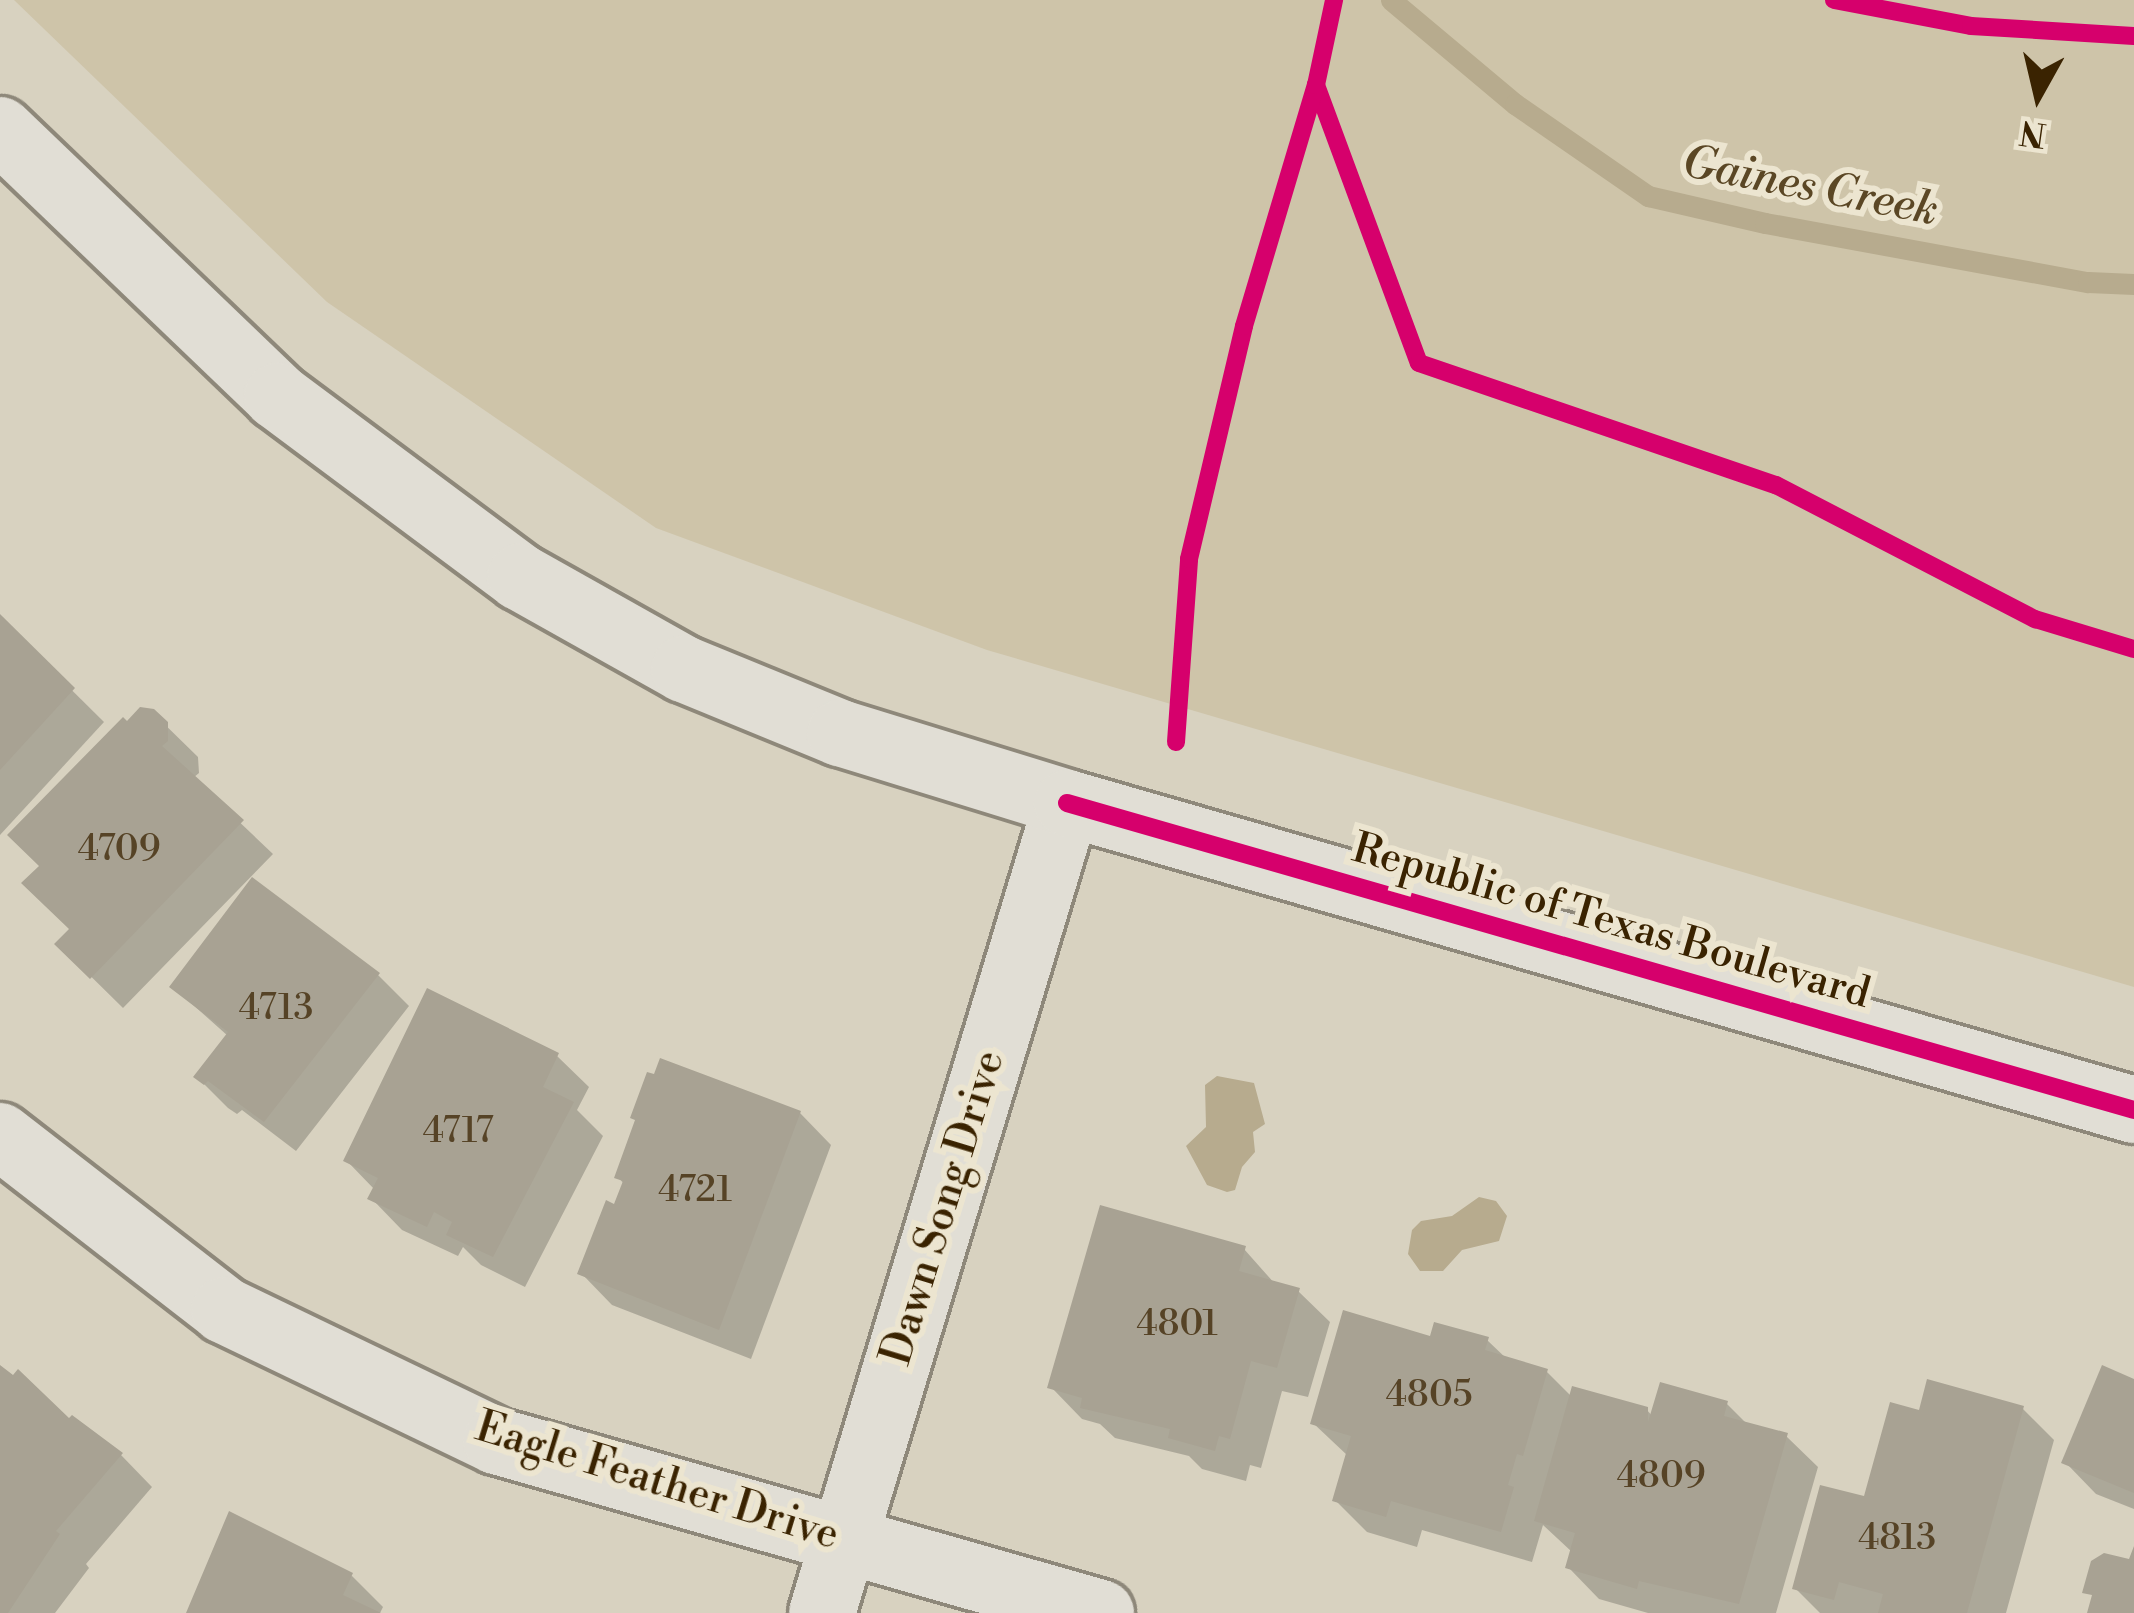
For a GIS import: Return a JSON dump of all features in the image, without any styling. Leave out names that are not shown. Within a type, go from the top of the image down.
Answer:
[{"type":"street","name":"Republic of Texas Boulevard","points":[[0,130],[277,396],[520,577],[703,677],[840,733],[1067,803],[2134,1110]]},
{"type":"street","name":"Dawn Song Drive","points":[[822,1613],[1067,803]]},
{"type":"street","name":"Eagle Feather Drive","points":[[0,1136],[224,1310],[496,1442],[1101,1613]]},
{"type":"shaded area","points":[[14,0],[2134,0],[2134,987],[987,650],[656,528],[327,302]]},
{"type":"shaded area","points":[[1217,1076],[1254,1083],[1265,1124],[1253,1132],[1255,1152],[1242,1167],[1235,1190],[1227,1192],[1207,1185],[1186,1146],[1206,1127],[1205,1085]]},
{"type":"shaded area","points":[[1479,1197],[1496,1201],[1507,1216],[1499,1241],[1462,1250],[1443,1271],[1420,1271],[1408,1254],[1412,1230],[1421,1221],[1452,1216]]},
{"type":"building","points":[[0,614],[75,688],[0,770]]},
{"type":"building","points":[[140,707],[154,709],[168,722],[168,741],[162,746],[244,820],[90,979],[54,944],[69,929],[21,883],[39,866],[7,835],[123,717],[127,721]]},
{"type":"building","points":[[252,877],[380,973],[264,1122],[208,1081],[204,1085],[193,1077],[228,1032],[169,987]]},
{"type":"building","points":[[427,988],[559,1053],[543,1087],[574,1102],[493,1257],[446,1235],[452,1222],[434,1212],[427,1227],[367,1199],[378,1178],[343,1161]]},
{"type":"building","points":[[660,1058],[801,1111],[719,1330],[577,1274],[606,1200],[614,1204],[623,1181],[614,1178],[635,1120],[630,1118],[647,1072],[654,1074]]},
{"type":"building","points":[[1100,1205],[1246,1246],[1239,1271],[1300,1288],[1277,1368],[1251,1361],[1230,1439],[1219,1436],[1215,1451],[1168,1438],[1170,1429],[1080,1408],[1082,1398],[1047,1388]]},
{"type":"building","points":[[1343,1310],[1430,1336],[1434,1322],[1489,1337],[1485,1350],[1548,1369],[1523,1456],[1517,1454],[1508,1485],[1514,1487],[1501,1532],[1391,1501],[1386,1517],[1332,1501],[1351,1436],[1310,1424]]},
{"type":"building","points":[[0,1365],[13,1375],[18,1369],[69,1418],[72,1415],[123,1453],[56,1531],[60,1534],[8,1613],[0,1613]]},
{"type":"building","points":[[2102,1365],[2134,1379],[2134,1493],[2061,1463]]},
{"type":"building","points":[[1927,1379],[2024,1406],[1967,1613],[1878,1613],[1883,1594],[1839,1582],[1834,1600],[1792,1589],[1820,1485],[1864,1496],[1890,1402],[1919,1410]]},
{"type":"building","points":[[1660,1382],[1728,1401],[1724,1416],[1788,1433],[1739,1604],[1639,1581],[1637,1589],[1565,1568],[1575,1533],[1534,1521],[1572,1386],[1648,1407],[1648,1422]]},
{"type":"building","points":[[229,1511],[353,1573],[343,1595],[381,1613],[186,1613]]},
{"type":"building","points":[[2134,1546],[2134,1613],[2087,1613],[2092,1595],[2082,1593],[2091,1561],[2104,1553],[2129,1559]]},
{"type":"waterway","name":"Gaines Creek","points":[[1391,0],[1515,104],[1648,196],[1765,223],[2088,282],[2134,284]]},
{"type":"cycle path","points":[[1176,742],[1189,559],[1244,326],[1316,85],[1334,0]]},
{"type":"cycle path","points":[[1834,0],[1971,26],[2134,36]]},
{"type":"cycle path","points":[[1316,85],[1419,363],[1776,485],[2035,619],[2134,649]]},
{"type":"cycle path","points":[[1067,803],[2134,1110]]}]
